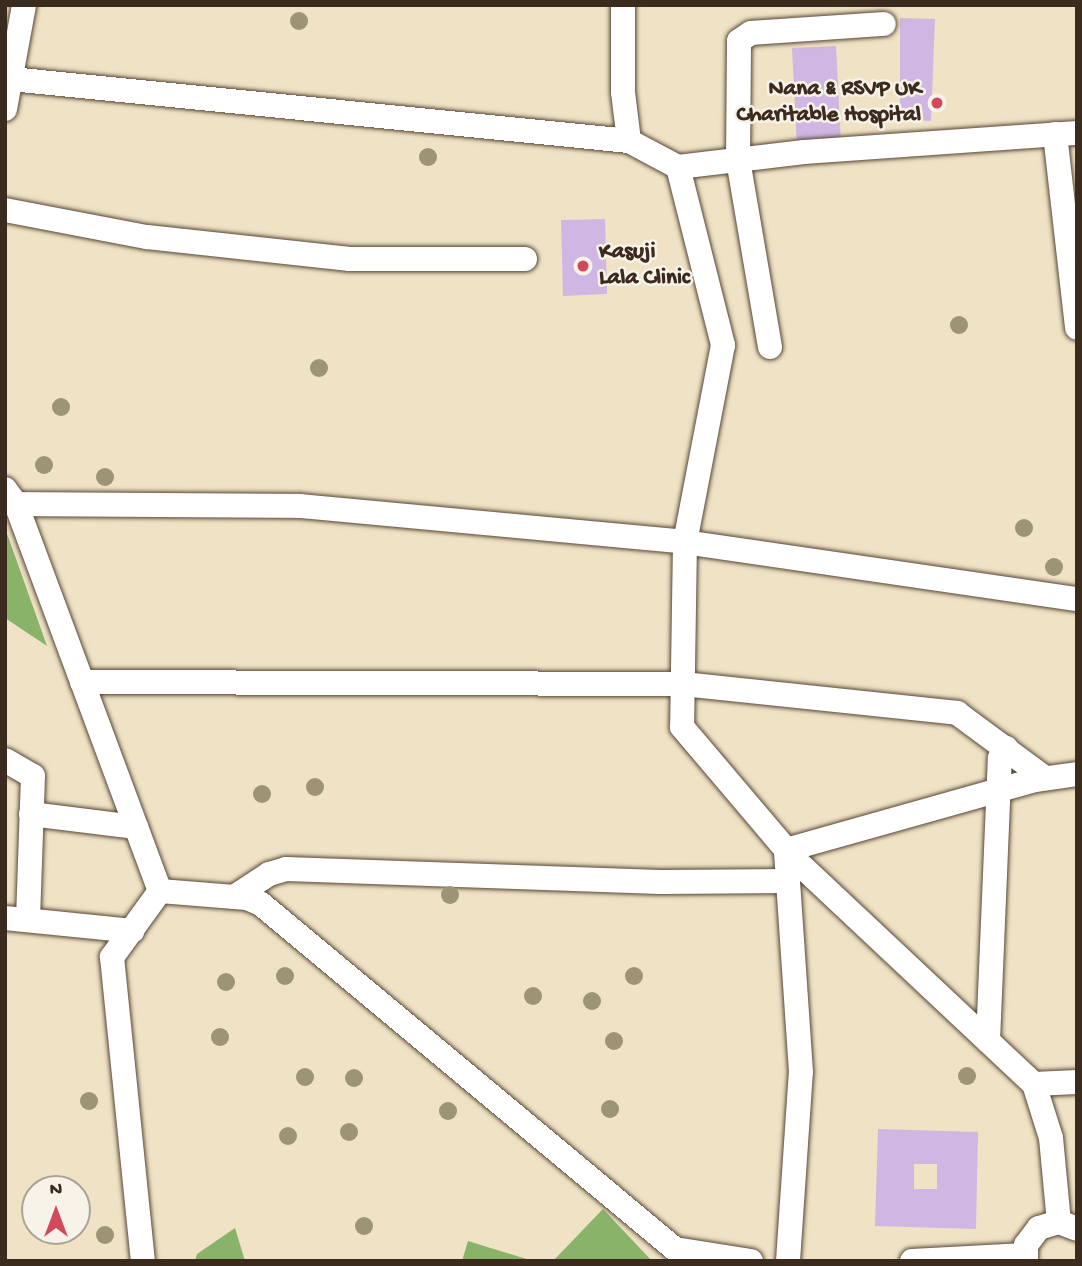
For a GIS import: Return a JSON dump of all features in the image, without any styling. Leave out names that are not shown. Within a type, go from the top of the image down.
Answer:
[{"type":"street","points":[[5,109],[24,5]]},
{"type":"street","points":[[623,5],[623,92],[629,141]]},
{"type":"street","points":[[770,346],[738,160],[737,48],[744,36],[884,24]]},
{"type":"street","points":[[11,79],[629,141],[678,167],[1066,134],[1077,328]]},
{"type":"street","points":[[678,167],[723,345],[685,541],[682,727],[786,850],[1034,1084],[1051,1138],[1068,1225],[1039,1228],[1031,1235],[1025,1258],[912,1261]]},
{"type":"street","points":[[5,210],[147,237],[349,258],[525,258]]},
{"type":"street","points":[[160,891],[10,497],[300,506],[685,541],[1077,599]]},
{"type":"street","points":[[82,682],[683,684],[957,713],[1045,778]]},
{"type":"street","points":[[988,1041],[1000,758],[1006,748]]},
{"type":"street","points":[[5,760],[33,775],[31,814],[17,919],[132,931]]},
{"type":"street","points":[[786,850],[1045,778],[1077,774]]},
{"type":"street","points":[[31,814],[136,827]]},
{"type":"street","points":[[786,850],[801,1095],[788,1261]]},
{"type":"street","points":[[234,897],[269,874],[286,869],[660,882],[788,881]]},
{"type":"street","points":[[160,891],[234,897],[261,904],[675,1249],[692,1256],[751,1261]]},
{"type":"street","points":[[144,1261],[112,957],[160,891]]},
{"type":"street","points":[[1034,1084],[1077,1082]]},
{"type":"green space","points":[[5,528],[47,646],[5,618]]},
{"type":"green space","points":[[603,1209],[652,1261],[553,1261]]},
{"type":"green space","points":[[235,1228],[245,1261],[195,1261],[197,1254]]},
{"type":"green space","points":[[468,1241],[533,1261],[462,1261]]},
{"type":"building","points":[[900,18],[935,19],[931,121],[900,119]]},
{"type":"building","points":[[836,46],[841,144],[797,147],[792,48]]},
{"type":"building","points":[[605,219],[607,294],[563,296],[561,220]]},
{"type":"building","points":[[878,1129],[978,1132],[976,1229],[875,1226]],"holes":[[[914,1164],[937,1164],[937,1189],[914,1189]]]},
{"type":"place","name":"Nana & RSVP UK Charitable Hospital","points":[[937,103]]},
{"type":"place","name":"Kasuji Lala Clinic","points":[[583,266]]}]
